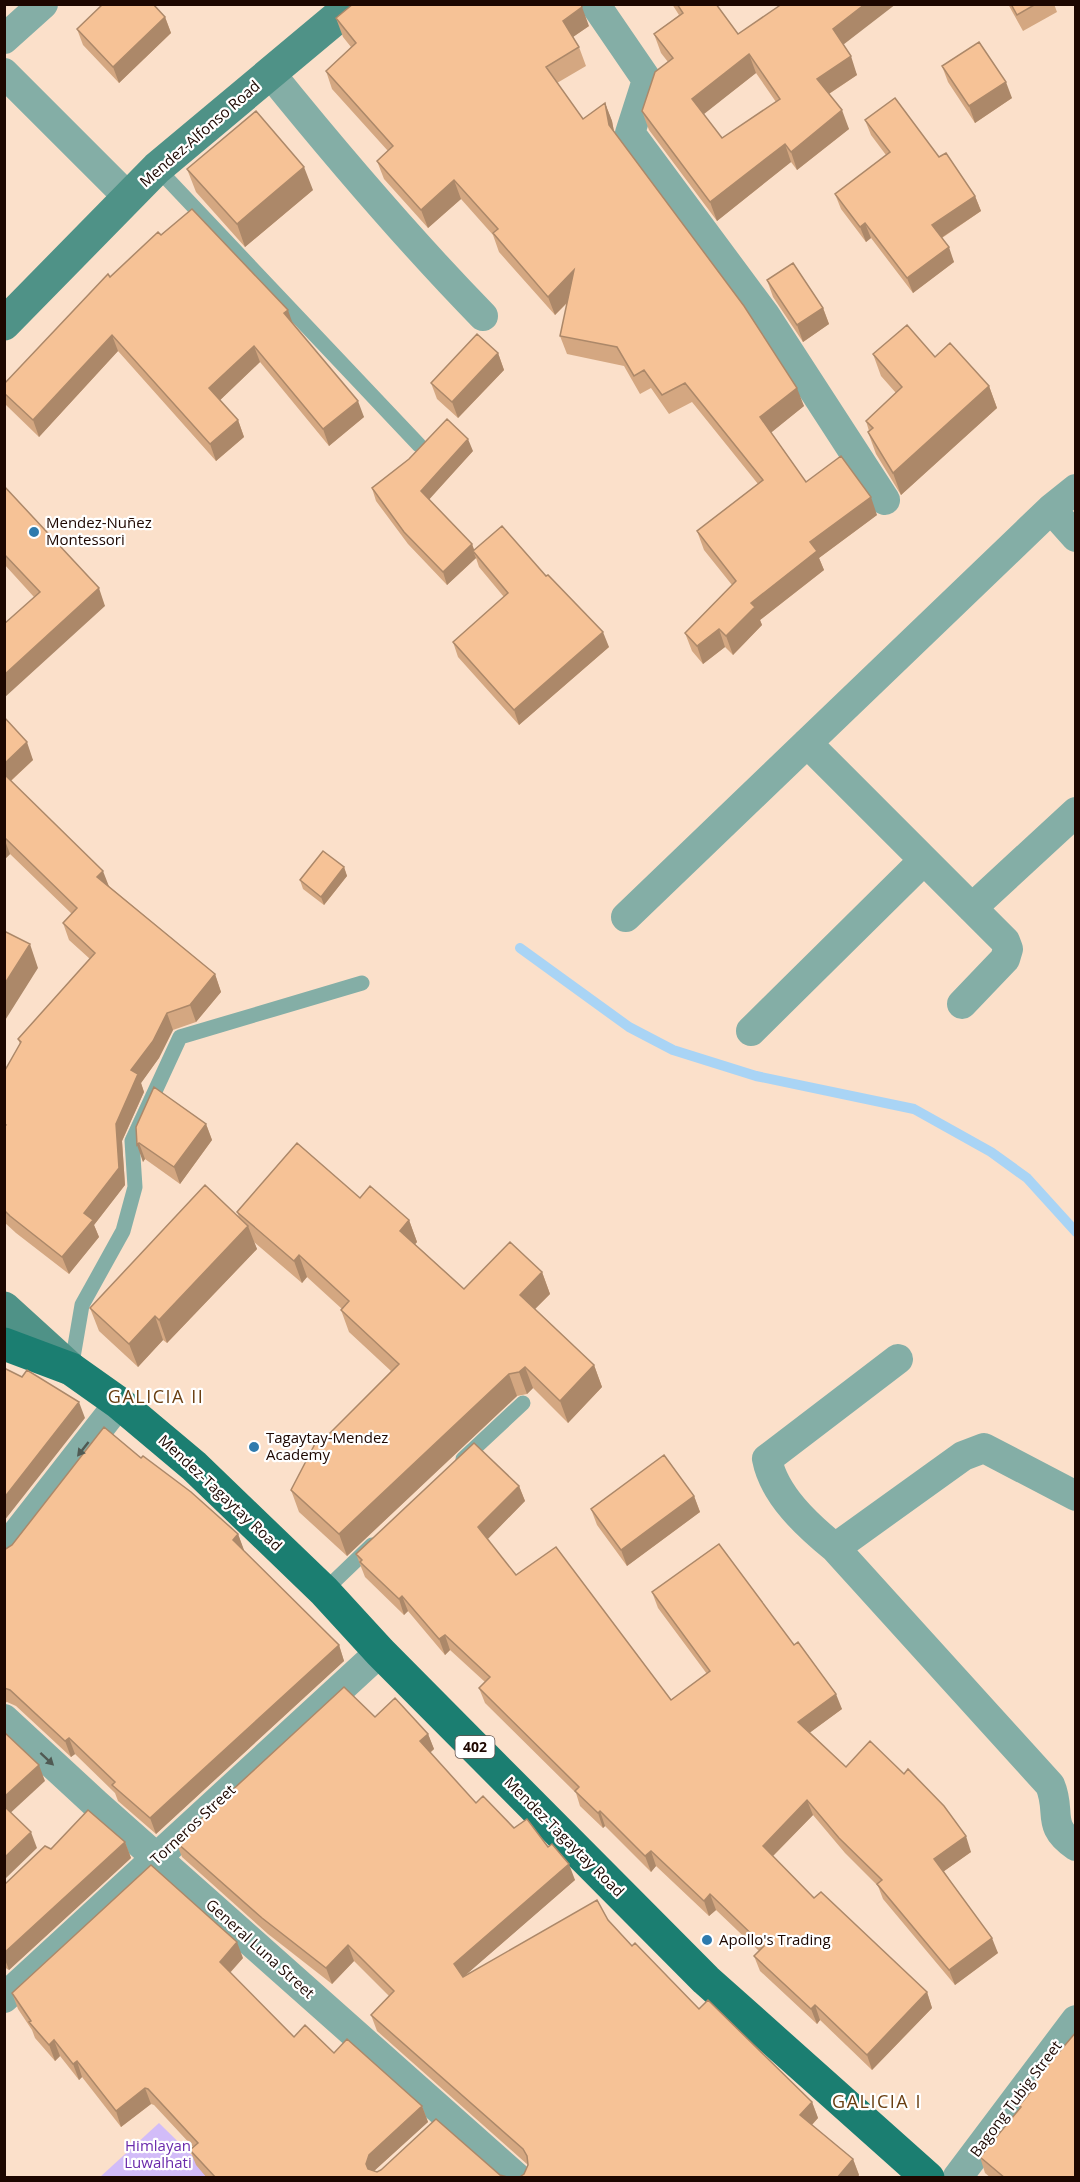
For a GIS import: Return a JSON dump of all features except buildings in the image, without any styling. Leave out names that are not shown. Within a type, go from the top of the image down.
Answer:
[{"type":"main road","name":"Mendez-Alfonso Road","points":[[4,324],[157,168],[353,4]]},
{"type":"main road","points":[[4,1308],[70,1369]]},
{"type":"main road","name":"Mendez-Tagaytay Road","points":[[4,1344],[70,1369],[119,1403],[194,1466],[324,1591],[381,1652],[706,1980],[928,2178]]},
{"type":"street","points":[[4,39],[43,4]]},
{"type":"street","points":[[595,4],[647,80],[630,133],[765,315],[885,500]]},
{"type":"street","points":[[4,73],[129,198]]},
{"type":"street","points":[[270,73],[361,185],[483,316]]},
{"type":"street","points":[[626,917],[1051,509],[1076,489]]},
{"type":"street","points":[[1051,509],[1076,537]]},
{"type":"street","points":[[807,743],[1005,941],[1008,949],[1005,959],[962,1004]]},
{"type":"street","points":[[972,908],[1076,812]]},
{"type":"street","points":[[751,1031],[924,860]]},
{"type":"street","points":[[898,1359],[767,1459],[770,1473],[798,1514],[835,1548],[1050,1785],[1066,1795],[1055,1824],[1063,1837],[1076,1846]]},
{"type":"street","points":[[4,1550],[119,1403]]},
{"type":"street","points":[[835,1548],[963,1456],[984,1449],[1076,1496]]},
{"type":"street","name":"Torneros Street","points":[[4,1998],[381,1652]]},
{"type":"street","name":"General Luna Street","points":[[4,1719],[92,1808],[157,1858],[444,2120],[517,2178]]},
{"type":"street","name":"Bagong Tubig Street","points":[[957,2178],[1076,2020]]},
{"type":"lane","points":[[157,168],[419,445]]},
{"type":"lane","points":[[70,1369],[82,1305],[123,1232],[135,1187],[132,1142],[180,1038],[362,983]]},
{"type":"lane","points":[[454,1468],[523,1403]]},
{"type":"lane","points":[[324,1591],[384,1533]]},
{"type":"green space","name":"Himlayan Luwalhati","points":[[159,2123],[214,2177],[99,2178]]},
{"type":"waterway","points":[[520,948],[629,1027],[673,1050],[756,1076],[914,1109],[991,1152],[1027,1178],[1076,1232]]},
{"type":"place","name":"Mendez-Nuñez Montessori","points":[[34,532]]},
{"type":"place","name":"Tagaytay-Mendez Academy","points":[[254,1447]]},
{"type":"place","name":"Apollo's Trading","points":[[707,1940]]},
{"type":"district","name":"GALICIA II","points":[[156,1397]]},
{"type":"district","name":"GALICIA I","points":[[877,2102]]}]
